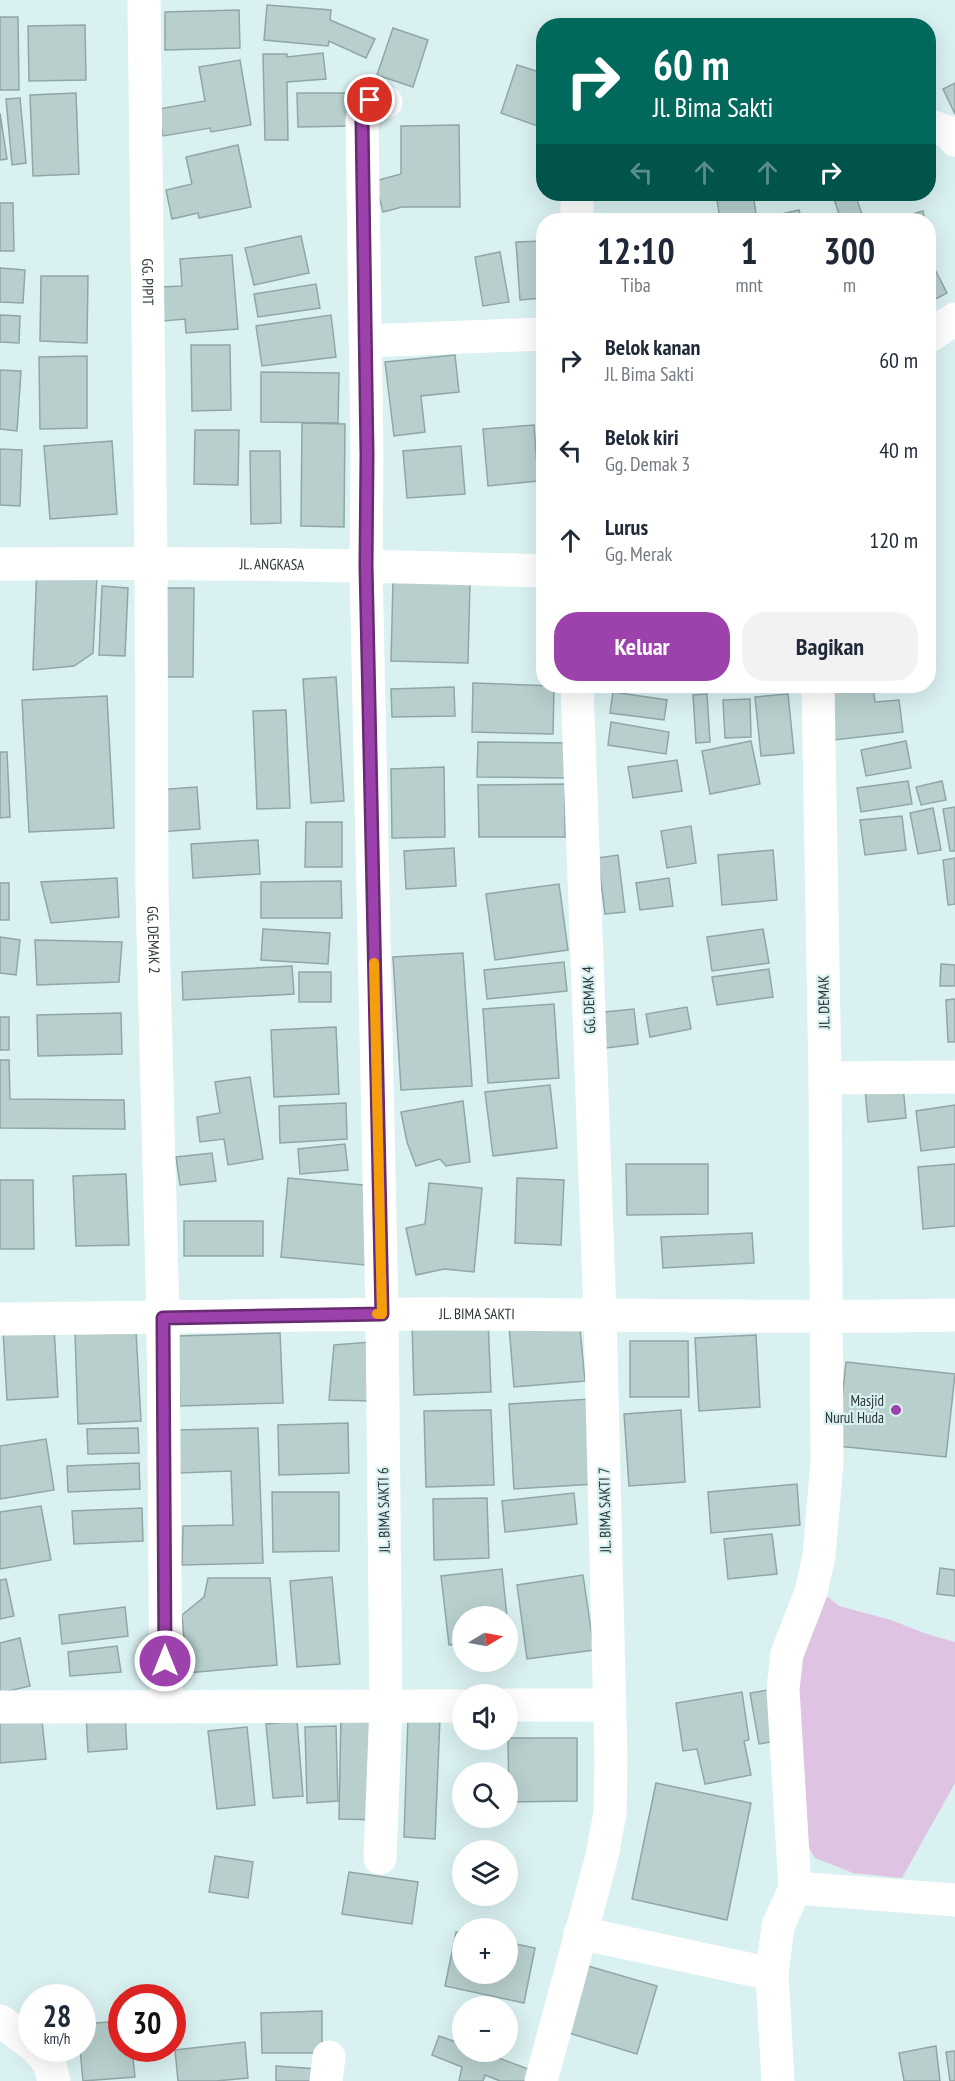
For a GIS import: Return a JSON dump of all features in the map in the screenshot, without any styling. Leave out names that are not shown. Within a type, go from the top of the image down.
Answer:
[{"type":"street","name":"GG. PIPIT","points":[[144,0],[151,563]]},
{"type":"street","name":"JL. BIMA SAKTI 6","points":[[380,1858],[386,1706],[382,1314],[366,565],[367,454],[362,120],[366,102],[370,100],[386,102]]},
{"type":"street","points":[[936,128],[948,132],[955,140]]},
{"type":"street","points":[[936,331],[955,319]]},
{"type":"street","points":[[365,341],[536,334]]},
{"type":"street","name":"GG. DEMAK 2","points":[[151,563],[152,894],[163,1318],[166,1707]]},
{"type":"street","name":"JL. ANGKASA","points":[[0,564],[366,565],[536,571]]},
{"type":"street","name":"GG. DEMAK 4","points":[[577,693],[600,1314]]},
{"type":"street","name":"JL. DEMAK","points":[[795,1888],[783,1689],[787,1654],[811,1592],[819,1556],[827,1462],[825,1078],[818,693]]},
{"type":"street","points":[[825,1078],[955,1077]]},
{"type":"street","name":"JL. BIMA SAKTI","points":[[0,1319],[382,1314],[600,1314],[826,1318],[955,1315]]},
{"type":"street","name":"JL. BIMA SAKTI 7","points":[[541,2081],[602,1856],[610,1813],[610,1706],[600,1314]]},
{"type":"street","points":[[518,1705],[610,1706]]},
{"type":"street","points":[[0,1707],[452,1706]]},
{"type":"street","points":[[778,2081],[772,1974],[778,1926],[795,1888],[955,1900]]},
{"type":"street","points":[[580,1933],[772,1974]]},
{"type":"street","points":[[0,2021],[18,2034]]},
{"type":"street","points":[[49,2062],[54,2081]]},
{"type":"shaded area","points":[[823,1593],[839,1606],[891,1620],[955,1642],[955,1783],[902,1878],[853,1873],[815,1858],[804,1840],[796,1679]]},
{"type":"building","points":[[267,5],[331,10],[330,20],[375,39],[366,58],[329,41],[328,46],[264,40]]},
{"type":"building","points":[[239,10],[240,48],[165,50],[165,12]]},
{"type":"building","points":[[0,17],[18,17],[19,90],[0,90]]},
{"type":"building","points":[[85,25],[86,80],[29,81],[28,26]]},
{"type":"building","points":[[393,28],[428,40],[413,87],[377,75]]},
{"type":"building","points":[[323,53],[326,79],[287,82],[288,140],[265,140],[263,54],[287,54],[287,57]]},
{"type":"building","points":[[240,60],[251,125],[211,132],[210,128],[163,136],[158,109],[205,101],[199,67]]},
{"type":"building","points":[[517,65],[536,71],[536,126],[501,113]]},
{"type":"building","points":[[955,83],[955,114],[943,89]]},
{"type":"building","points":[[76,93],[79,174],[33,176],[30,95]]},
{"type":"building","points":[[297,93],[353,93],[353,126],[298,127]]},
{"type":"building","points":[[20,98],[26,163],[12,165],[6,99]]},
{"type":"building","points":[[0,113],[7,159],[0,160]]},
{"type":"building","points":[[459,125],[460,207],[402,207],[383,212],[375,181],[401,174],[401,126]]},
{"type":"building","points":[[238,145],[251,207],[199,218],[198,213],[172,219],[166,190],[192,184],[186,157]]},
{"type":"building","points":[[717,201],[754,201],[756,213],[719,213]]},
{"type":"building","points":[[835,201],[857,201],[862,213],[839,213]]},
{"type":"building","points":[[0,203],[13,203],[14,251],[0,251]]},
{"type":"building","points":[[301,236],[309,273],[254,285],[245,248]]},
{"type":"building","points":[[536,241],[536,299],[520,300],[516,242]]},
{"type":"building","points":[[500,252],[509,302],[483,306],[475,257]]},
{"type":"building","points":[[232,255],[238,329],[186,333],[185,319],[163,321],[160,287],[182,286],[180,259]]},
{"type":"building","points":[[0,268],[25,270],[23,303],[0,302]]},
{"type":"building","points":[[936,272],[947,293],[936,299]]},
{"type":"building","points":[[41,276],[88,276],[87,343],[40,341]]},
{"type":"building","points":[[316,284],[320,308],[258,317],[254,294]]},
{"type":"building","points":[[0,315],[20,316],[19,343],[0,342]]},
{"type":"building","points":[[331,315],[336,357],[262,366],[256,326]]},
{"type":"building","points":[[191,345],[230,345],[231,410],[192,411]]},
{"type":"building","points":[[455,355],[459,392],[421,396],[425,432],[394,436],[385,362]]},
{"type":"building","points":[[87,356],[87,428],[40,429],[39,357]]},
{"type":"building","points":[[0,370],[21,371],[17,431],[0,429]]},
{"type":"building","points":[[261,372],[339,373],[338,423],[261,422]]},
{"type":"building","points":[[302,423],[345,424],[344,527],[301,526]]},
{"type":"building","points":[[534,425],[536,481],[488,486],[483,429]]},
{"type":"building","points":[[195,430],[239,430],[238,485],[194,484]]},
{"type":"building","points":[[112,441],[117,514],[50,519],[44,446]]},
{"type":"building","points":[[461,446],[465,494],[407,498],[403,451]]},
{"type":"building","points":[[0,449],[22,450],[20,506],[0,505]]},
{"type":"building","points":[[250,451],[280,451],[281,523],[251,524]]},
{"type":"building","points":[[37,564],[97,575],[93,653],[74,666],[33,670]]},
{"type":"building","points":[[393,580],[470,582],[468,663],[391,661]]},
{"type":"building","points":[[102,586],[128,588],[125,656],[99,655]]},
{"type":"building","points":[[162,588],[194,588],[193,677],[160,677]]},
{"type":"building","points":[[336,677],[344,801],[311,803],[303,679]]},
{"type":"building","points":[[473,683],[536,685],[536,693],[554,693],[553,734],[472,732]]},
{"type":"building","points":[[454,687],[455,716],[392,717],[391,689]]},
{"type":"building","points":[[613,693],[667,700],[664,720],[610,713]]},
{"type":"building","points":[[829,693],[874,693],[875,702],[899,700],[903,732],[834,740]]},
{"type":"building","points":[[707,694],[710,742],[696,743],[693,695]]},
{"type":"building","points":[[788,694],[794,753],[761,756],[755,697]]},
{"type":"building","points":[[107,696],[114,828],[29,832],[22,700]]},
{"type":"building","points":[[750,699],[751,737],[725,738],[723,700]]},
{"type":"building","points":[[286,710],[290,808],[257,809],[253,711]]},
{"type":"building","points":[[611,722],[669,732],[666,754],[608,745]]},
{"type":"building","points":[[751,741],[760,784],[710,794],[702,751]]},
{"type":"building","points":[[906,741],[911,768],[866,776],[861,750]]},
{"type":"building","points":[[478,742],[567,743],[567,778],[477,777]]},
{"type":"building","points":[[0,752],[7,752],[10,817],[0,818]]},
{"type":"building","points":[[677,760],[682,791],[633,798],[628,767]]},
{"type":"building","points":[[444,767],[445,837],[392,838],[391,769]]},
{"type":"building","points":[[908,781],[912,804],[861,812],[857,788]]},
{"type":"building","points":[[942,781],[946,800],[921,805],[916,787]]},
{"type":"building","points":[[565,784],[565,837],[479,837],[478,785]]},
{"type":"building","points":[[197,787],[200,829],[158,832],[155,790]]},
{"type":"building","points":[[955,807],[955,851],[950,851],[943,809]]},
{"type":"building","points":[[933,808],[941,850],[918,854],[910,813]]},
{"type":"building","points":[[902,816],[906,850],[865,855],[860,820]]},
{"type":"building","points":[[306,822],[342,822],[342,867],[305,867]]},
{"type":"building","points":[[691,826],[696,863],[667,868],[661,831]]},
{"type":"building","points":[[258,840],[260,874],[193,878],[191,844]]},
{"type":"building","points":[[454,848],[456,886],[406,889],[404,851]]},
{"type":"building","points":[[773,850],[777,900],[722,905],[718,855]]},
{"type":"building","points":[[618,855],[625,912],[605,914],[598,858]]},
{"type":"building","points":[[955,858],[955,904],[948,905],[943,860]]},
{"type":"building","points":[[117,878],[119,917],[51,923],[41,882]]},
{"type":"building","points":[[669,878],[673,906],[640,910],[636,883]]},
{"type":"building","points":[[341,881],[342,918],[261,918],[261,882]]},
{"type":"building","points":[[0,883],[9,883],[9,920],[0,920]]},
{"type":"building","points":[[559,884],[568,950],[495,960],[486,894]]},
{"type":"building","points":[[263,929],[330,933],[328,964],[261,960]]},
{"type":"building","points":[[763,929],[769,963],[712,971],[707,937]]},
{"type":"building","points":[[0,937],[20,940],[16,975],[0,973]]},
{"type":"building","points":[[35,940],[122,942],[119,982],[37,985]]},
{"type":"building","points":[[463,953],[472,1086],[401,1090],[393,957]]},
{"type":"building","points":[[564,962],[567,991],[487,999],[484,970]]},
{"type":"building","points":[[941,964],[955,965],[955,986],[940,986]]},
{"type":"building","points":[[292,966],[294,994],[183,1000],[182,972]]},
{"type":"building","points":[[769,969],[773,997],[717,1005],[712,977]]},
{"type":"building","points":[[299,972],[331,972],[331,1002],[299,1002]]},
{"type":"building","points":[[955,999],[955,1042],[948,1042],[946,1000]]},
{"type":"building","points":[[554,1004],[559,1078],[488,1083],[483,1009]]},
{"type":"building","points":[[687,1007],[691,1029],[650,1037],[646,1014]]},
{"type":"building","points":[[634,1009],[638,1044],[598,1049],[594,1013]]},
{"type":"building","points":[[121,1013],[122,1054],[38,1056],[37,1015]]},
{"type":"building","points":[[0,1017],[9,1017],[9,1050],[0,1050]]},
{"type":"building","points":[[336,1027],[339,1094],[274,1097],[271,1030]]},
{"type":"building","points":[[0,1060],[9,1060],[10,1099],[124,1100],[125,1129],[0,1128]]},
{"type":"building","points":[[250,1077],[263,1159],[228,1165],[224,1139],[200,1142],[197,1117],[220,1113],[215,1082]]},
{"type":"building","points":[[550,1085],[557,1148],[493,1156],[485,1092]]},
{"type":"building","points":[[903,1086],[906,1118],[868,1122],[865,1089]]},
{"type":"building","points":[[463,1101],[470,1162],[446,1166],[440,1159],[416,1166],[407,1142],[401,1112]]},
{"type":"building","points":[[346,1103],[347,1139],[280,1143],[279,1106]]},
{"type":"building","points":[[955,1105],[955,1147],[921,1151],[916,1111]]},
{"type":"building","points":[[345,1144],[348,1170],[300,1174],[298,1149]]},
{"type":"building","points":[[212,1153],[216,1181],[180,1185],[176,1157]]},
{"type":"building","points":[[626,1164],[708,1164],[708,1214],[627,1215]]},
{"type":"building","points":[[955,1164],[955,1226],[923,1229],[918,1167]]},
{"type":"building","points":[[126,1174],[129,1245],[76,1246],[73,1176]]},
{"type":"building","points":[[288,1178],[373,1186],[365,1265],[281,1257]]},
{"type":"building","points":[[517,1178],[564,1180],[561,1245],[515,1243]]},
{"type":"building","points":[[0,1180],[33,1180],[34,1249],[0,1249]]},
{"type":"building","points":[[429,1183],[482,1188],[474,1272],[444,1269],[416,1275],[406,1228],[425,1224]]},
{"type":"building","points":[[184,1221],[263,1221],[263,1256],[184,1256]]},
{"type":"building","points":[[752,1233],[754,1263],[663,1268],[661,1237]]},
{"type":"building","points":[[488,1319],[491,1392],[414,1395],[412,1322]]},
{"type":"building","points":[[579,1319],[585,1381],[514,1387],[509,1326]]},
{"type":"building","points":[[54,1327],[58,1397],[7,1400],[3,1330]]},
{"type":"building","points":[[136,1331],[141,1421],[78,1424],[75,1333]]},
{"type":"building","points":[[280,1333],[283,1403],[180,1406],[178,1336]]},
{"type":"building","points":[[756,1335],[760,1407],[699,1411],[695,1338]]},
{"type":"building","points":[[630,1341],[688,1341],[689,1397],[630,1397]]},
{"type":"building","points":[[371,1342],[372,1401],[329,1400],[334,1345]]},
{"type":"building","name":"Masjid Nurul Huda","points":[[846,1362],[955,1374],[946,1457],[837,1446]]},
{"type":"building","points":[[590,1399],[595,1484],[514,1489],[509,1404]]},
{"type":"building","points":[[491,1410],[494,1485],[426,1487],[424,1411]]},
{"type":"building","points":[[681,1410],[685,1482],[629,1486],[624,1414]]},
{"type":"building","points":[[348,1423],[349,1473],[279,1475],[278,1425]]},
{"type":"building","points":[[138,1428],[139,1453],[88,1454],[87,1429]]},
{"type":"building","points":[[258,1428],[263,1563],[182,1565],[183,1526],[233,1525],[231,1471],[180,1473],[177,1430]]},
{"type":"building","points":[[46,1439],[54,1490],[0,1499],[0,1446]]},
{"type":"building","points":[[139,1463],[140,1489],[68,1492],[67,1466]]},
{"type":"building","points":[[797,1484],[800,1525],[711,1533],[708,1492]]},
{"type":"building","points":[[272,1492],[339,1492],[339,1551],[273,1552]]},
{"type":"building","points":[[574,1493],[577,1524],[505,1532],[502,1501]]},
{"type":"building","points":[[487,1498],[489,1558],[434,1560],[433,1499]]},
{"type":"building","points":[[41,1506],[51,1560],[0,1569],[0,1512]]},
{"type":"building","points":[[142,1508],[143,1541],[74,1544],[72,1511]]},
{"type":"building","points":[[772,1534],[777,1574],[728,1579],[724,1539]]},
{"type":"building","points":[[940,1568],[955,1570],[955,1596],[937,1594]]},
{"type":"building","points":[[502,1569],[506,1606],[452,1606],[452,1645],[449,1645],[441,1576]]},
{"type":"building","points":[[583,1575],[594,1650],[527,1659],[517,1585]]},
{"type":"building","points":[[332,1577],[340,1664],[297,1667],[290,1581]]},
{"type":"building","points":[[208,1578],[270,1578],[277,1665],[187,1673],[182,1615],[204,1597]]},
{"type":"building","points":[[6,1579],[14,1616],[0,1619],[0,1580]]},
{"type":"building","points":[[125,1607],[128,1636],[62,1644],[59,1615]]},
{"type":"building","points":[[20,1638],[30,1686],[0,1693],[0,1643]]},
{"type":"building","points":[[117,1646],[121,1672],[70,1676],[68,1652]]},
{"type":"building","points":[[774,1689],[782,1740],[759,1744],[750,1693]]},
{"type":"building","points":[[742,1692],[749,1740],[744,1741],[751,1775],[705,1784],[697,1749],[683,1751],[676,1703]]},
{"type":"building","points":[[41,1711],[46,1759],[0,1763],[0,1714]]},
{"type":"building","points":[[125,1713],[127,1749],[88,1752],[86,1715]]},
{"type":"building","points":[[341,1713],[383,1713],[381,1820],[339,1819]]},
{"type":"building","points":[[408,1716],[440,1718],[435,1839],[404,1837]]},
{"type":"building","points":[[297,1721],[303,1796],[273,1798],[266,1724]]},
{"type":"building","points":[[336,1726],[338,1801],[307,1803],[305,1727]]},
{"type":"building","points":[[247,1727],[255,1805],[217,1809],[208,1731]]},
{"type":"building","points":[[518,1738],[577,1738],[577,1801],[518,1802],[518,1762],[508,1762],[508,1750],[518,1750]]},
{"type":"building","points":[[656,1783],[751,1803],[727,1920],[632,1899]]},
{"type":"building","points":[[215,1856],[253,1862],[248,1898],[209,1892]]},
{"type":"building","points":[[349,1872],[418,1882],[412,1924],[342,1914]]},
{"type":"building","points":[[518,1944],[535,1948],[524,2003],[518,2002],[518,1996],[491,1996],[445,1986],[452,1952],[452,1984],[518,1984]]},
{"type":"building","points":[[588,1966],[657,1986],[637,2054],[569,2033]]},
{"type":"building","points":[[322,2011],[322,2053],[262,2053],[261,2013]]},
{"type":"building","points":[[108,2022],[108,2062],[133,2062],[135,2077],[83,2081],[81,2062],[96,2062],[96,2023]]},
{"type":"building","points":[[439,2036],[452,2041],[452,2062],[510,2062],[536,2072],[533,2081],[500,2081],[485,2075],[483,2081],[459,2081],[462,2067],[432,2055]]},
{"type":"building","points":[[245,2042],[248,2078],[178,2081],[176,2062],[186,2062],[186,2049]]},
{"type":"building","points":[[936,2046],[940,2081],[904,2081],[899,2053]]},
{"type":"building","points":[[955,2051],[955,2081],[950,2081],[946,2052]]},
{"type":"building","points":[[276,2066],[318,2069],[317,2081],[276,2081]]},
{"type":"slow traffic","points":[[374,963],[382,1314],[377,1314]]},
{"type":"place","name":"Masjid Nurul Huda","points":[[896,1410]]},
{"type":"route","points":[[165,1661],[163,1318],[382,1314],[366,565],[367,454],[362,120],[364,105],[370,100]]}]
